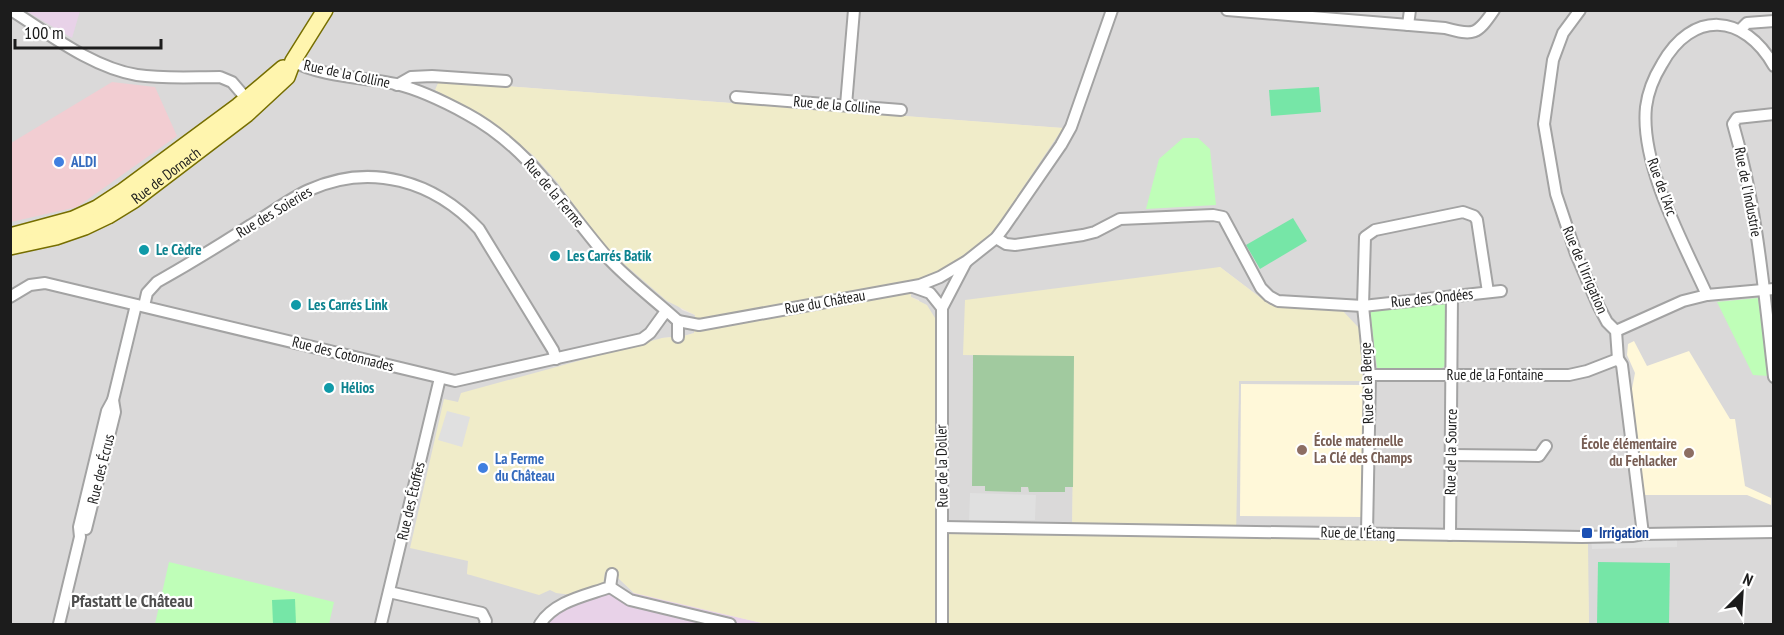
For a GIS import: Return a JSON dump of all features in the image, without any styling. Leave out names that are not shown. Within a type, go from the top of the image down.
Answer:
[{"type":"main road","name":"Rue de Dornach","points":[[10,247],[56,237],[85,227],[134,200],[287,77],[293,61],[325,10]]},
{"type":"main road","name":"Rue de Dornach","points":[[10,236],[73,219],[98,208],[251,104]]},
{"type":"street","points":[[11,10],[93,60],[112,68],[146,76],[220,77],[232,82],[251,104]]},
{"type":"street","points":[[846,105],[854,10]]},
{"type":"street","name":"Rue du Château","points":[[678,321],[699,325],[912,286],[940,277],[967,261],[996,238],[1061,145],[1071,127],[1112,10]]},
{"type":"street","points":[[1227,10],[1445,28],[1468,35],[1482,29],[1494,10]]},
{"type":"street","points":[[1408,25],[1410,10]]},
{"type":"street","name":"Rue de l'Irrigation","points":[[1580,10],[1563,33],[1552,60],[1544,124],[1556,194],[1576,254],[1598,305],[1616,331],[1643,534]]},
{"type":"street","name":"Rue de l'Arc","points":[[1707,295],[1652,166],[1647,137],[1646,106],[1653,80],[1667,54],[1686,34],[1714,24],[1740,30],[1748,23],[1773,21]]},
{"type":"street","points":[[1740,30],[1756,42],[1773,66]]},
{"type":"street","name":"Rue de la Colline","points":[[293,61],[301,66],[317,70],[397,85],[411,77],[432,76],[506,81]]},
{"type":"street","name":"Rue de la Ferme","points":[[397,85],[422,92],[470,115],[510,143],[538,171],[608,258],[678,321]]},
{"type":"street","name":"Rue de la Colline","points":[[736,98],[901,110]]},
{"type":"street","name":"Rue de l'Industrie","points":[[1773,114],[1737,118],[1733,124],[1746,167],[1769,290],[1773,376]]},
{"type":"street","name":"Rue des Soieries","points":[[140,305],[157,282],[308,190],[349,178],[384,178],[420,186],[436,193],[465,214],[479,229],[553,350],[556,359]]},
{"type":"street","name":"Rue de la Berge","points":[[1367,533],[1370,375],[1363,306],[1364,241],[1369,233],[1463,212],[1474,216],[1477,220],[1488,292]]},
{"type":"street","name":"Rue des Ondées","points":[[996,238],[1006,244],[1015,245],[1083,235],[1095,232],[1120,219],[1213,215],[1223,217],[1261,288],[1278,301],[1363,306],[1501,291]]},
{"type":"street","name":"Rue du Château","points":[[942,308],[967,261]]},
{"type":"street","name":"Rue des Cotonnades","points":[[10,297],[30,285],[45,283],[455,381],[642,339],[650,333],[666,311]]},
{"type":"street","points":[[912,286],[930,293],[942,308]]},
{"type":"street","points":[[1616,331],[1683,301],[1707,295],[1769,290]]},
{"type":"street","name":"Rue de la Source","points":[[1450,535],[1452,296]]},
{"type":"street","name":"Rue des Écrus","points":[[59,624],[80,537],[79,527],[107,411],[113,400],[140,305]]},
{"type":"street","name":"Rue de la Doller","points":[[942,308],[942,624]]},
{"type":"street","points":[[678,321],[678,337]]},
{"type":"street","name":"Rue de la Fontaine","points":[[1370,375],[1569,375],[1618,359]]},
{"type":"street","name":"Rue des Étoffes","points":[[381,624],[440,378]]},
{"type":"street","points":[[1451,454],[1539,456],[1546,446]]},
{"type":"street","name":"Rue de l'Étang","points":[[943,527],[1587,537],[1773,532]]},
{"type":"street","points":[[610,587],[612,574]]},
{"type":"street","points":[[540,624],[560,605],[610,587]]},
{"type":"street","points":[[610,587],[630,600],[730,624]]},
{"type":"street","points":[[389,592],[482,613],[485,624]]},
{"type":"shaded area","points":[[10,11],[1773,11],[1773,624],[1589,624],[1587,544],[1235,538],[1239,381],[1363,381],[1342,309],[1270,305],[1220,267],[963,355],[973,355],[972,485],[985,486],[985,491],[1021,491],[1021,486],[1028,487],[1029,491],[1065,492],[1065,487],[1073,487],[1072,536],[935,534],[919,300],[911,297],[910,282],[991,235],[1062,128],[439,81],[436,90],[472,110],[534,156],[682,310],[695,315],[694,333],[662,338],[469,561],[467,574],[550,590],[605,572],[616,576],[634,593],[605,595],[546,624],[11,624]]},
{"type":"shaded area","points":[[26,11],[80,11],[72,38]]},
{"type":"shaded area","points":[[439,81],[1063,128],[991,235],[939,273],[910,282],[911,297],[927,305],[935,318],[935,534],[1072,535],[1074,357],[963,355],[965,300],[1220,267],[1270,305],[1341,309],[1359,328],[1363,381],[1239,381],[1236,538],[1588,544],[1589,624],[766,624],[634,593],[616,576],[605,572],[603,585],[572,595],[550,590],[539,595],[467,574],[468,561],[410,548],[444,399],[458,402],[461,393],[662,338],[694,333],[695,315],[667,301],[608,250],[557,182],[534,156],[472,110],[435,90]]},
{"type":"shaded area","points":[[112,82],[155,87],[177,136],[77,207],[11,222],[11,143]]},
{"type":"shaded area","name":"École élémentaire du Fehlacker","points":[[1634,341],[1647,366],[1689,351],[1730,419],[1735,419],[1745,486],[1771,498],[1771,505],[1747,495],[1644,495],[1631,394],[1635,373],[1627,355],[1628,344]]},
{"type":"shaded area","name":"École maternelle La Clé des Champs","points":[[1241,384],[1363,385],[1362,517],[1240,516]]},
{"type":"shaded area","points":[[447,411],[470,417],[462,447],[438,440]]},
{"type":"shaded area","points":[[970,493],[1036,495],[1035,520],[969,520]]},
{"type":"shaded area","points":[[1677,538],[1677,547],[1592,549],[1591,539]]},
{"type":"shaded area","points":[[634,593],[766,624],[546,624],[561,609],[605,595]]},
{"type":"green space","points":[[1319,87],[1321,112],[1271,116],[1269,90]]},
{"type":"green space","points":[[1183,138],[1198,138],[1210,149],[1216,205],[1146,209],[1159,159]]},
{"type":"green space","points":[[1293,218],[1307,241],[1260,269],[1246,245]]},
{"type":"green space","points":[[1758,298],[1769,376],[1753,375],[1717,302]]},
{"type":"green space","points":[[1446,304],[1448,363],[1442,368],[1377,368],[1370,311]]},
{"type":"green space","points":[[973,355],[1074,356],[1073,487],[1065,487],[1065,492],[1029,492],[1028,487],[1021,487],[1021,492],[985,491],[985,486],[972,486]]},
{"type":"green space","points":[[169,562],[334,602],[329,624],[155,624]]},
{"type":"green space","points":[[1598,562],[1670,563],[1669,624],[1597,624]]},
{"type":"green space","points":[[295,599],[296,624],[273,624],[272,600]]},
{"type":"place","name":"ALDI","points":[[59,162]]},
{"type":"place","name":"Le Cèdre","points":[[144,250]]},
{"type":"place","name":"Les Carrés Batik","points":[[555,256]]},
{"type":"place","name":"Les Carrés Link","points":[[296,305]]},
{"type":"place","name":"Hélios","points":[[329,388]]},
{"type":"place","name":"École maternelle La Clé des Champs","points":[[1302,450]]},
{"type":"place","name":"École élémentaire du Fehlacker","points":[[1689,453]]},
{"type":"place","name":"La Ferme du Château","points":[[483,468]]},
{"type":"place","name":"Irrigation","points":[[1587,533]]},
{"type":"district","name":"Pfastatt le Château","points":[[132,601]]}]
